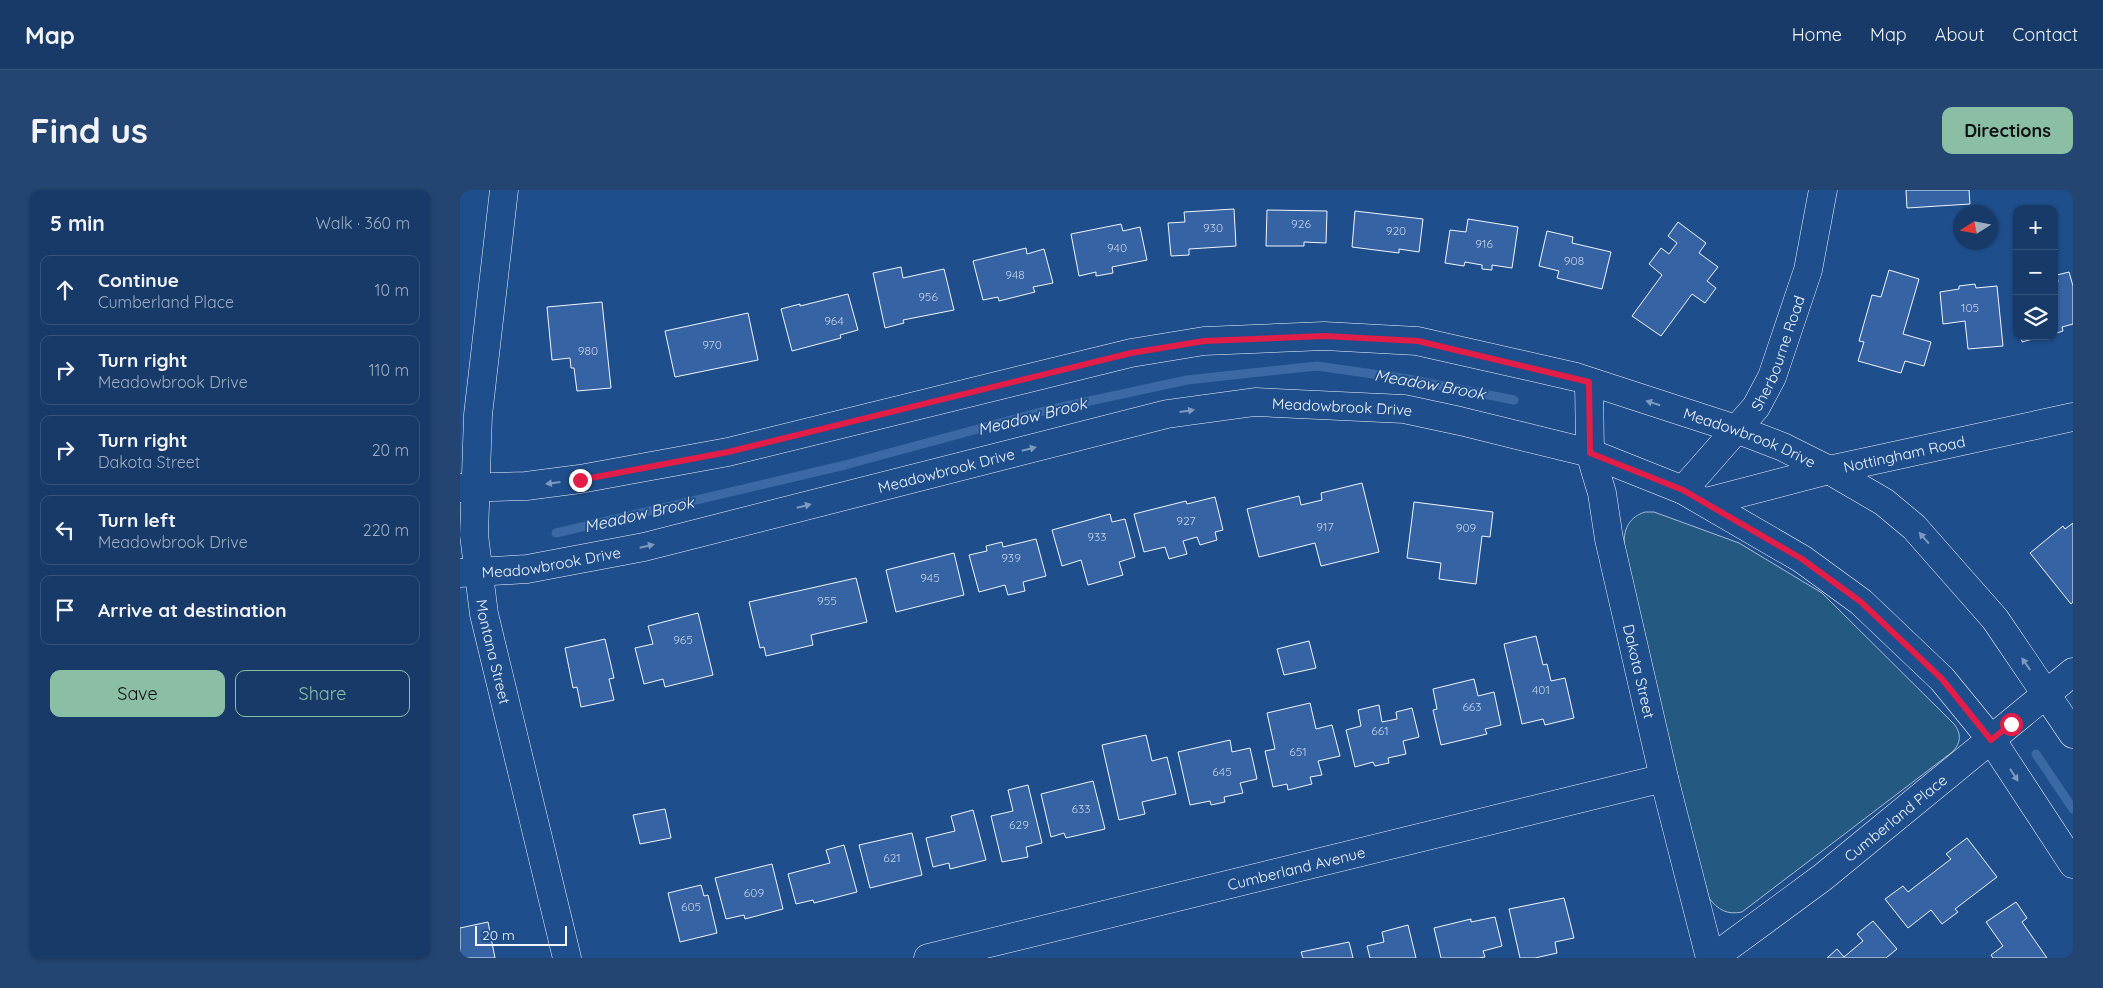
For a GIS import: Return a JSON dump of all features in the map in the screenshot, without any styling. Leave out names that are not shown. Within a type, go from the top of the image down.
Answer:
[{"type":"street","name":"Montana Street","points":[[504,190],[478,415],[467,488],[474,535],[469,573],[484,614],[567,958]]},
{"type":"street","name":"Sherbourne Road","points":[[1683,490],[1756,407],[1772,377],[1808,270],[1823,190]]},
{"type":"street","name":"Meadowbrook Drive","points":[[467,488],[526,486],[580,480],[728,452],[1131,353],[1204,341],[1324,336],[1418,341],[1589,382],[1736,429],[1783,447],[1829,470],[1884,502],[1914,527],[1995,619],[2073,734]]},
{"type":"street","name":"Dakota Street","points":[[1589,382],[1590,453],[1602,493],[1609,539],[1664,778],[1712,958]]},
{"type":"street","name":"Meadowbrook Drive","points":[[469,573],[527,569],[644,547],[1167,414],[1255,402],[1404,409],[1590,453],[1683,490],[1802,559],[1861,602],[1942,679],[1991,740],[2073,864]]},
{"type":"street","name":"Nottingham Road","points":[[1706,502],[1829,470],[2073,417]]},
{"type":"street","name":"Cumberland Place","points":[[1712,958],[1823,877],[2073,672]]},
{"type":"street","name":"Cumberland Avenue","points":[[928,958],[1664,778]]},
{"type":"shaded area","points":[[1645,512],[1654,512],[1739,543],[1822,593],[1954,724],[1959,735],[1957,746],[1951,753],[1742,912],[1732,913],[1723,911],[1709,898],[1661,722],[1624,544],[1625,533],[1629,524],[1635,517]]},
{"type":"building","points":[[1906,190],[1969,190],[1970,204],[1907,208]]},
{"type":"building","points":[[1234,209],[1236,246],[1189,249],[1189,255],[1171,256],[1168,223],[1185,222],[1184,212]]},
{"type":"building","points":[[1267,210],[1327,211],[1326,243],[1304,242],[1304,246],[1266,246]]},
{"type":"building","points":[[1355,211],[1423,219],[1419,252],[1399,249],[1399,253],[1352,247]]},
{"type":"building","points":[[1468,219],[1518,227],[1512,268],[1492,265],[1492,270],[1482,269],[1482,265],[1465,262],[1464,266],[1445,263],[1450,230],[1466,232]]},
{"type":"building","points":[[1678,222],[1706,243],[1699,253],[1718,267],[1707,281],[1716,288],[1705,303],[1692,294],[1661,336],[1632,316],[1662,275],[1649,264],[1661,248],[1669,254],[1677,243],[1668,236]]},
{"type":"building","points":[[1121,224],[1123,231],[1140,227],[1147,260],[1112,267],[1113,273],[1096,276],[1096,272],[1079,276],[1071,234]]},
{"type":"building","points":[[1547,231],[1573,237],[1572,243],[1611,252],[1602,289],[1557,278],[1559,271],[1539,266]]},
{"type":"building","points":[[1026,248],[1027,254],[1044,249],[1053,283],[1033,287],[1035,292],[999,301],[998,297],[983,300],[973,261]]},
{"type":"building","points":[[901,267],[903,278],[944,269],[954,310],[903,320],[904,323],[885,328],[873,273]]},
{"type":"building","points":[[1889,270],[1919,279],[1903,334],[1931,342],[1924,366],[1905,361],[1901,373],[1858,361],[1864,342],[1859,341],[1872,295],[1881,297]]},
{"type":"building","points":[[2069,272],[2073,286],[2073,324],[2062,327],[2063,331],[2058,333],[2058,282],[2058,275]]},
{"type":"building","points":[[1975,284],[1976,288],[1997,286],[2003,346],[1968,349],[1965,321],[1943,324],[1940,292],[1959,289],[1959,286]]},
{"type":"building","points":[[848,294],[858,330],[840,335],[841,338],[792,351],[781,309]]},
{"type":"building","points":[[602,302],[611,388],[577,391],[574,368],[571,368],[570,358],[552,360],[547,307]]},
{"type":"building","points":[[748,313],[758,360],[675,377],[665,331]]},
{"type":"building","points":[[1362,483],[1379,552],[1321,566],[1315,543],[1259,557],[1247,509],[1299,496],[1301,505],[1322,500],[1321,493]]},
{"type":"building","points":[[1215,497],[1223,530],[1215,532],[1217,540],[1200,545],[1197,537],[1183,541],[1187,554],[1169,559],[1165,547],[1144,552],[1134,514],[1186,501],[1187,504]]},
{"type":"building","points":[[1414,502],[1493,512],[1490,537],[1482,536],[1476,584],[1439,579],[1441,563],[1407,558]]},
{"type":"building","points":[[1110,514],[1112,522],[1125,519],[1135,557],[1119,562],[1123,575],[1088,585],[1081,560],[1062,566],[1052,530]]},
{"type":"building","points":[[2073,523],[2073,602],[2071,604],[2030,553],[2063,526],[2065,529]]},
{"type":"building","points":[[1036,539],[1046,576],[1023,582],[1025,591],[1008,595],[1005,585],[979,592],[969,555],[987,551],[986,546],[1002,542],[1003,547]]},
{"type":"building","points":[[954,553],[964,595],[896,612],[886,570]]},
{"type":"building","points":[[856,578],[867,622],[811,635],[813,645],[766,656],[764,647],[760,648],[749,602]]},
{"type":"building","points":[[698,613],[713,675],[665,687],[663,679],[644,684],[635,648],[653,644],[648,626]]},
{"type":"building","points":[[1536,636],[1543,665],[1547,664],[1551,681],[1565,678],[1574,718],[1545,725],[1543,719],[1522,724],[1504,644]]},
{"type":"building","points":[[605,639],[614,678],[609,679],[614,700],[581,707],[577,687],[573,688],[565,648]]},
{"type":"building","points":[[1309,641],[1316,668],[1284,675],[1277,649]]},
{"type":"building","points":[[1474,679],[1478,696],[1494,692],[1501,725],[1485,729],[1487,734],[1441,745],[1433,710],[1437,709],[1433,689]]},
{"type":"building","points":[[1310,703],[1316,729],[1332,725],[1340,756],[1318,761],[1322,775],[1310,777],[1312,784],[1288,790],[1287,784],[1273,787],[1265,751],[1275,749],[1267,713]]},
{"type":"building","points":[[1379,705],[1382,722],[1397,719],[1396,712],[1412,708],[1419,737],[1403,741],[1406,754],[1388,758],[1389,763],[1375,766],[1373,762],[1355,767],[1346,730],[1361,726],[1358,710]]},
{"type":"building","points":[[1146,735],[1152,761],[1167,757],[1176,794],[1142,802],[1145,814],[1119,820],[1102,745]]},
{"type":"building","points":[[1230,740],[1232,752],[1250,748],[1257,779],[1240,783],[1243,793],[1224,797],[1225,802],[1211,805],[1210,801],[1190,805],[1178,752]]},
{"type":"building","points":[[1093,781],[1105,829],[1066,838],[1064,833],[1051,837],[1041,794]]},
{"type":"building","points":[[1028,785],[1042,843],[1026,847],[1028,857],[1002,862],[991,816],[1013,811],[1008,790]]},
{"type":"building","points":[[665,809],[671,838],[640,844],[633,815]]},
{"type":"building","points":[[973,810],[986,860],[950,869],[949,863],[933,867],[926,838],[955,831],[951,816]]},
{"type":"building","points":[[912,833],[922,875],[870,888],[859,845]]},
{"type":"building","points":[[1967,838],[1997,877],[1955,909],[1958,912],[1942,924],[1931,910],[1908,928],[1885,899],[1903,886],[1908,892],[1951,859],[1946,854]]},
{"type":"building","points":[[844,845],[857,892],[814,903],[813,900],[796,904],[788,874],[830,863],[826,850]]},
{"type":"building","points":[[772,864],[783,909],[745,919],[744,915],[726,919],[715,878]]},
{"type":"building","points":[[701,885],[704,896],[708,895],[717,933],[680,942],[668,893]]},
{"type":"building","points":[[1564,898],[1574,938],[1555,942],[1557,953],[1535,958],[1520,958],[1509,909]]},
{"type":"building","points":[[2016,902],[2027,918],[2022,922],[2047,958],[1993,958],[1991,955],[2003,946],[1986,922]]},
{"type":"building","points":[[1495,917],[1502,946],[1483,951],[1485,957],[1441,958],[1434,928],[1471,919],[1471,922]]},
{"type":"building","points":[[1873,921],[1897,949],[1886,958],[1827,958],[1837,949],[1844,957],[1863,941],[1857,934]]},
{"type":"building","points":[[488,922],[495,958],[460,958],[460,928]]},
{"type":"building","points":[[1408,925],[1416,958],[1370,958],[1367,946],[1384,942],[1382,932]]},
{"type":"building","points":[[1349,942],[1353,958],[1303,958],[1301,952]]},
{"type":"waterway","name":"Meadow Brook","points":[[556,533],[845,465],[1048,410],[1187,380],[1317,366],[1408,379],[1514,400]]},
{"type":"waterway","name":"Meadow Brook","points":[[2036,754],[2073,809]]},
{"type":"route","points":[[580,480],[728,452],[1131,353],[1204,341],[1324,336],[1418,341],[1589,382],[1590,453],[1683,490],[1802,559],[1861,602],[1942,679],[1991,740],[2011,724]]}]
